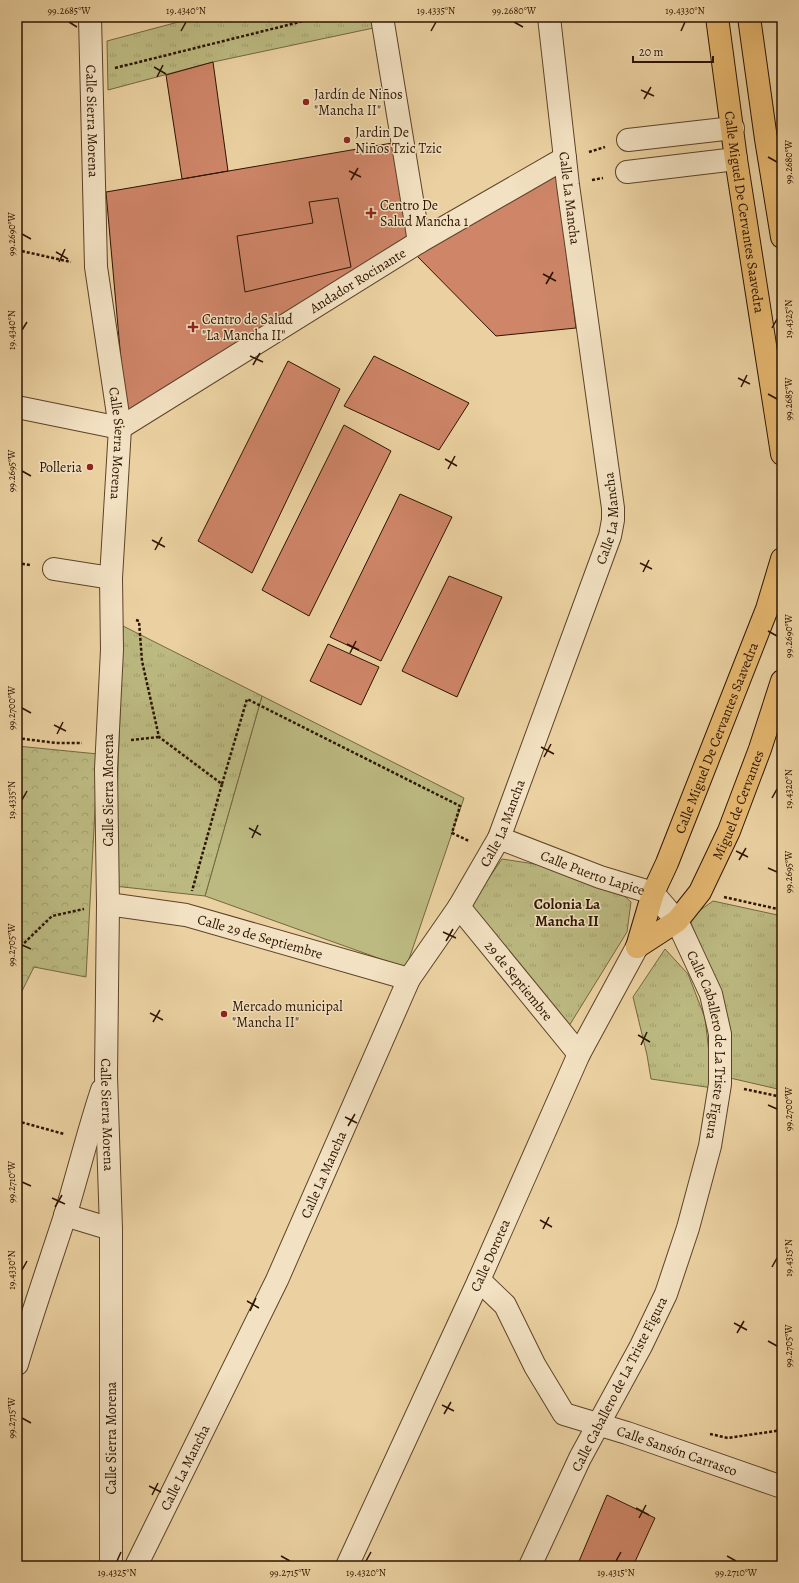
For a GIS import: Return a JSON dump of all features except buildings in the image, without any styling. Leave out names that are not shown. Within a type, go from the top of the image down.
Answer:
[{"type":"main road","name":"Calle Miguel De Cervantes Saavedra","points":[[717,17],[736,159],[782,454]]},
{"type":"main road","points":[[749,17],[766,139],[782,237]]},
{"type":"main road","name":"Calle Miguel De Cervantes Saavedra","points":[[653,893],[667,863],[767,609],[782,559]]},
{"type":"main road","name":"Miguel de Cervantes","points":[[677,921],[700,892],[729,831],[760,749],[782,681]]},
{"type":"main road","name":"Calle Dorotea","points":[[637,947],[653,893]]},
{"type":"main road","name":"Calle Dorotea","points":[[637,947],[677,921]]},
{"type":"street","name":"Calle Sierra Morena","points":[[90,17],[96,267],[120,428],[111,578],[112,650],[106,769],[108,904],[106,1076],[111,1229],[111,1566]]},
{"type":"street","points":[[382,17],[419,242]]},
{"type":"street","name":"Calle La Mancha","points":[[136,1566],[277,1280],[409,979],[459,907],[495,845],[610,536],[613,520],[613,508],[568,185],[549,17]]},
{"type":"street","points":[[628,140],[733,128]]},
{"type":"street","name":"Andador Rocinante","points":[[120,428],[419,242],[565,158]]},
{"type":"street","points":[[627,172],[736,159]]},
{"type":"street","points":[[17,407],[120,428]]},
{"type":"street","points":[[54,569],[111,578]]},
{"type":"street","name":"Calle Puerto Lapice","points":[[495,845],[653,893],[677,921]]},
{"type":"street","name":"Calle 29 de Septiembre","points":[[108,904],[186,915],[409,979]]},
{"type":"street","name":"29 de Septiembre","points":[[459,907],[579,1054]]},
{"type":"street","name":"Calle Caballero de La Triste Figura","points":[[530,1566],[580,1458],[641,1346],[666,1294],[688,1228],[710,1146],[720,1084],[720,1034],[711,994],[677,921]]},
{"type":"street","name":"Calle Dorotea","points":[[346,1566],[479,1280],[579,1054],[637,947]]},
{"type":"street","points":[[17,1364],[65,1215],[106,1076]]},
{"type":"street","points":[[65,1215],[111,1229]]},
{"type":"street","name":"Calle Sansón Carrasco","points":[[479,1280],[505,1305],[534,1366],[564,1414],[626,1433],[782,1487]]},
{"type":"path","points":[[91,74],[320,17]]},
{"type":"path","points":[[565,158],[628,140]]},
{"type":"path","points":[[568,185],[627,172]]},
{"type":"path","points":[[17,250],[96,267]]},
{"type":"path","points":[[111,613],[139,621],[142,661],[159,737],[222,784]]},
{"type":"path","points":[[186,915],[247,699],[460,806],[452,834],[495,845]]},
{"type":"path","points":[[17,738],[56,743]]},
{"type":"path","points":[[700,892],[782,910]]},
{"type":"path","points":[[17,950],[52,916],[108,904]]},
{"type":"path","points":[[720,1084],[782,1097]]},
{"type":"path","points":[[17,1121],[86,1140]]},
{"type":"path","points":[[707,1433],[728,1438],[782,1430]]},
{"type":"green space","points":[[197,17],[382,17],[383,26],[213,62],[108,90],[107,41]]},
{"type":"green space","points":[[123,626],[262,696],[205,896],[114,886]]},
{"type":"green space","points":[[262,696],[464,798],[406,968],[205,896]]},
{"type":"green space","points":[[17,746],[98,754],[86,977],[34,967],[17,1001]]},
{"type":"green space","points":[[502,859],[548,866],[621,893],[631,902],[627,932],[569,1026],[468,908]]},
{"type":"green space","points":[[713,901],[782,916],[782,1090],[730,1078],[712,974],[689,918]]},
{"type":"green space","points":[[665,949],[688,974],[705,1018],[713,1088],[651,1079],[647,1055],[633,997]]},
{"type":"place","name":"Jardín de Niños \"Mancha II\"","points":[[306,102]]},
{"type":"place","name":"Jardin De Niños Tzic Tzic","points":[[347,140]]},
{"type":"place","name":"Centro De Salud Mancha 1","points":[[371,213]]},
{"type":"place","name":"Centro de Salud \"La Mancha II\"","points":[[193,327]]},
{"type":"place","name":"Polleria","points":[[90,467]]},
{"type":"place","name":"Mercado municipal \"Mancha II\"","points":[[224,1014]]},
{"type":"district","name":"Colonia La Mancha II","points":[[567,912]]}]
